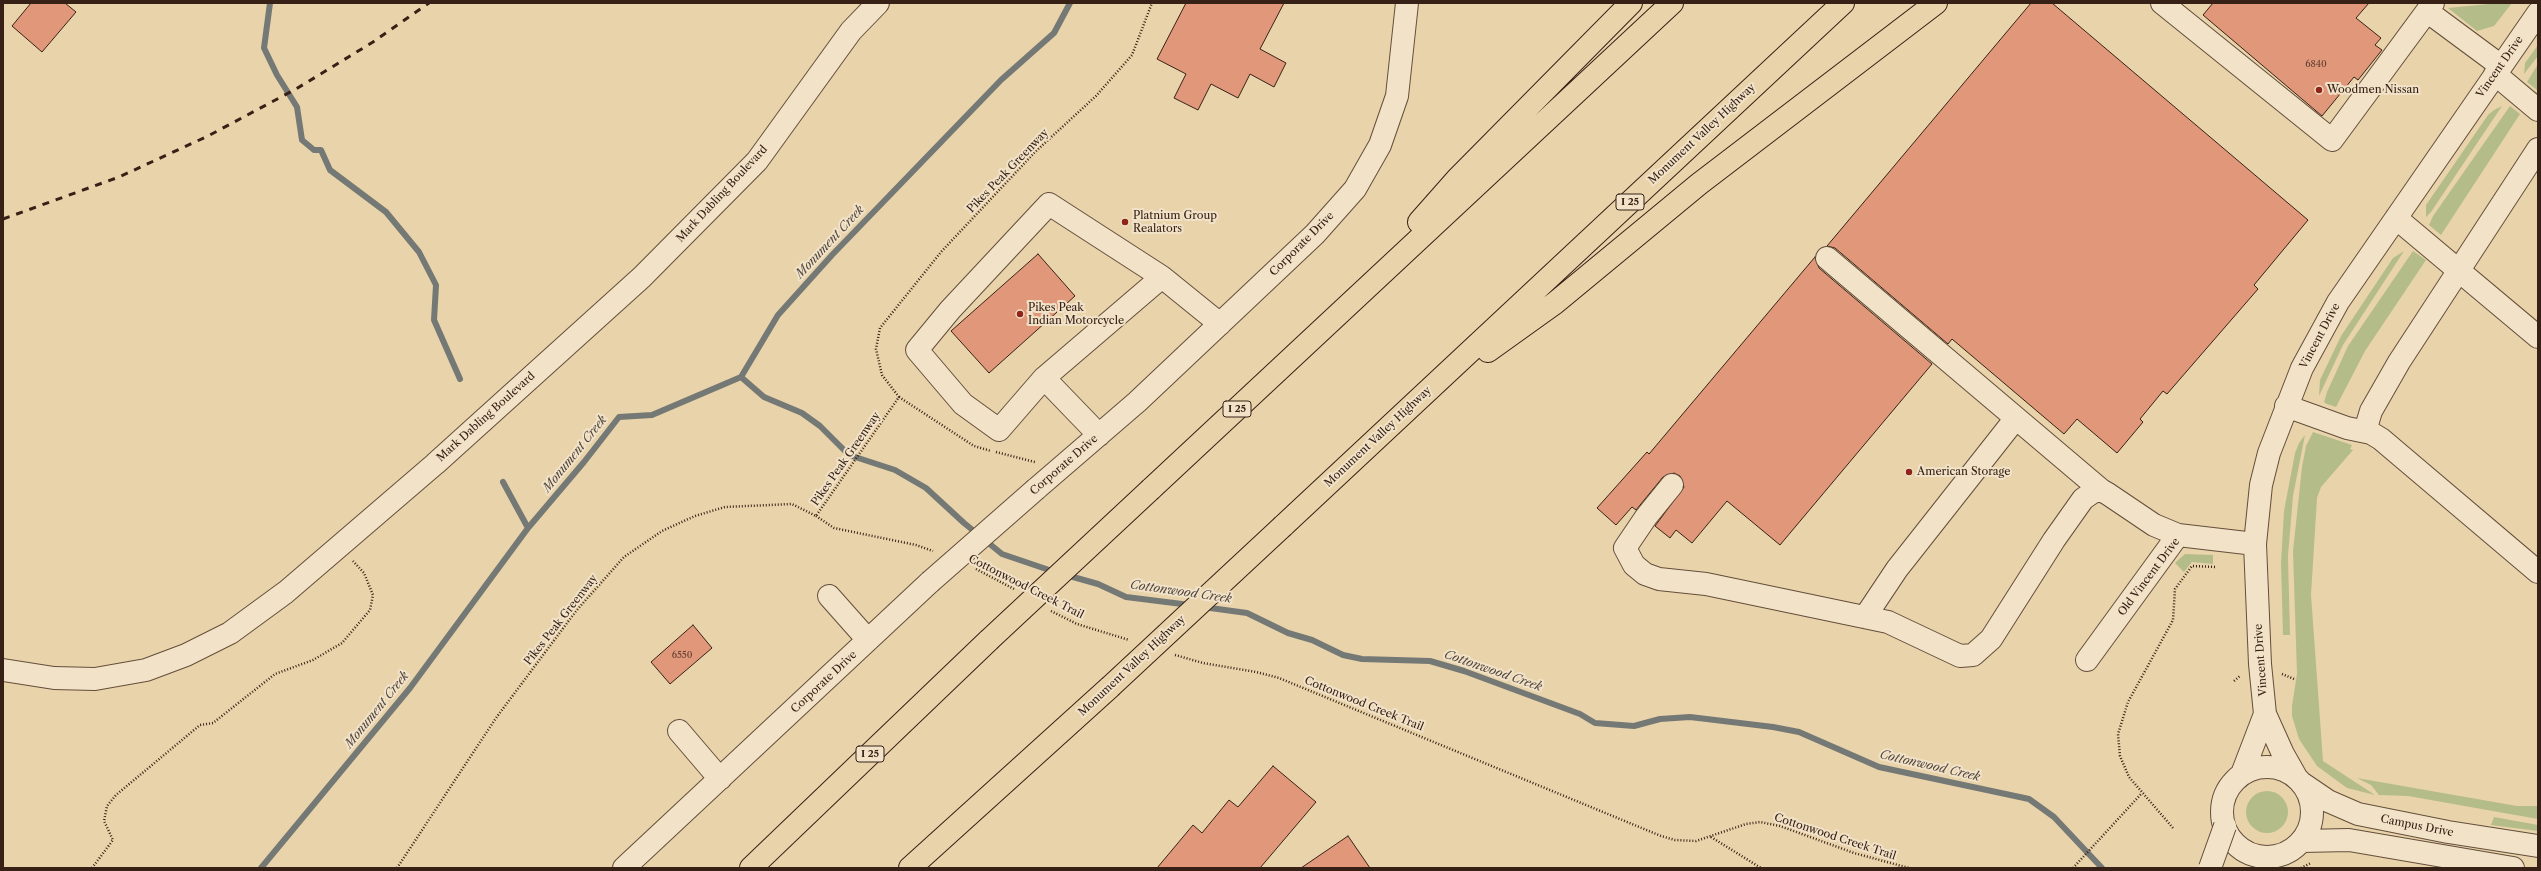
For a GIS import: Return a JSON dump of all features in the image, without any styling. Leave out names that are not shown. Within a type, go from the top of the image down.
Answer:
[{"type":"highway","points":[[1322,330],[1457,179],[1631,3]]},
{"type":"highway","name":"I 25","points":[[751,868],[988,640],[1672,3]]},
{"type":"highway","name":"Monument Valley Highway","points":[[910,868],[1110,687],[1843,3]]},
{"type":"highway","points":[[1417,402],[1555,303],[1699,184],[1936,3]]},
{"type":"street","name":"Mark Dabling Boulevard","points":[[3,670],[54,678],[95,679],[146,670],[186,655],[230,633],[286,592],[340,546],[642,277],[756,161],[851,31],[878,3]]},
{"type":"street","name":"Corporate Drive","points":[[624,868],[930,582],[1099,435],[1315,234],[1355,189],[1380,145],[1397,96],[1407,3]]},
{"type":"street","points":[[2162,3],[2332,140],[2430,7],[2498,70],[2538,110]]},
{"type":"street","name":"Vincent Drive","points":[[2299,780],[2283,754],[2265,714],[2259,646],[2255,544],[2262,485],[2269,453],[2302,368],[2327,320],[2538,13]]},
{"type":"street","points":[[2365,431],[2371,411],[2387,383],[2458,270],[2538,149]]},
{"type":"street","points":[[1162,277],[1044,378],[999,430],[963,404],[917,350],[950,310],[1049,204],[1162,277],[1220,324]]},
{"type":"street","points":[[2396,218],[2538,337]]},
{"type":"street","points":[[1827,258],[2101,490],[2154,524],[2178,535]]},
{"type":"street","points":[[1044,378],[1099,435]]},
{"type":"street","points":[[2286,406],[2347,428],[2365,431],[2381,439],[2538,572]]},
{"type":"street","points":[[1865,617],[1897,569],[2016,418]]},
{"type":"street","points":[[1672,485],[1646,517],[1625,548],[1634,565],[1645,574],[1659,579],[1706,584],[1888,622],[1947,652],[1960,656],[1973,655],[1986,644],[1998,629],[2054,540],[2083,499],[2093,492],[2101,490]]},
{"type":"street","name":"Old Vincent Drive","points":[[2087,660],[2178,535],[2255,544]]},
{"type":"street","points":[[829,596],[868,640]]},
{"type":"street","name":"Vincent Drive","points":[[2242,774],[2265,714]]},
{"type":"street","points":[[679,731],[720,779]]},
{"type":"street","points":[[2210,868],[2225,826],[2223,803],[2233,782],[2242,774],[2264,766],[2286,771],[2299,780],[2308,793],[2312,813],[2309,828],[2302,841],[2293,849],[2242,868]]},
{"type":"street","name":"Campus Drive","points":[[2299,780],[2328,802],[2358,814],[2448,832],[2538,846]]},
{"type":"street","points":[[2225,826],[2238,846],[2253,854],[2270,857]]},
{"type":"street","points":[[2302,841],[2350,840],[2513,868]]},
{"type":"path","name":"Pikes Peak Greenway","points":[[397,868],[496,718],[576,611],[624,557],[662,531],[695,516],[725,508],[792,504],[816,516],[828,501],[899,397],[882,375],[876,349],[880,328],[941,252],[1035,152],[1096,96],[1132,55],[1152,3]]},
{"type":"path","points":[[816,516],[834,528],[916,545],[939,553]]},
{"type":"path","points":[[92,868],[113,840],[104,821],[107,806],[116,795],[200,725],[213,723],[276,674],[313,660],[342,643],[370,610],[373,595],[364,573],[340,546]]},
{"type":"path","points":[[2173,828],[2130,777],[2120,756],[2118,745],[2120,723],[2128,702],[2173,620],[2175,589],[2192,566],[2216,567]]},
{"type":"path","name":"Cottonwood Creek Trail","points":[[973,568],[1018,592]]},
{"type":"path","name":"Cottonwood Creek Trail","points":[[1044,607],[1077,624],[1136,643]]},
{"type":"path","name":"Cottonwood Creek Trail","points":[[1174,654],[1203,663],[1256,672],[1279,678],[1661,836],[1686,842],[1711,837],[1746,824],[1768,824],[1854,853],[1908,868]]},
{"type":"path","points":[[2073,868],[2142,793]]},
{"type":"path","points":[[1711,837],[1761,868]]},
{"type":"green space","points":[[2512,3],[2494,26],[2477,31],[2448,8]]},
{"type":"green space","points":[[2538,45],[2538,56],[2524,74],[2525,63]]},
{"type":"green space","points":[[2538,64],[2538,88],[2537,90],[2527,82]]},
{"type":"green space","points":[[2502,106],[2431,212],[2426,217],[2426,205],[2488,115]]},
{"type":"green space","points":[[2510,106],[2520,114],[2441,235],[2429,225],[2433,216]]},
{"type":"green space","points":[[2404,251],[2343,345],[2319,396],[2320,380],[2341,336],[2393,258]]},
{"type":"green space","points":[[2413,251],[2426,260],[2365,351],[2336,407],[2327,404],[2324,402],[2327,392],[2348,346]]},
{"type":"green space","points":[[2313,432],[2352,445],[2350,449],[2353,450],[2321,487],[2317,498],[2311,595],[2323,761],[2375,795],[2347,788],[2317,766],[2299,739],[2292,716],[2297,674],[2293,551],[2302,467],[2306,446]]},
{"type":"green space","points":[[2305,435],[2293,496],[2288,556],[2290,635],[2283,635],[2281,563],[2284,511],[2295,453],[2299,443]]},
{"type":"green space","points":[[2185,554],[2213,555],[2213,564],[2192,562],[2184,572],[2175,563]]},
{"type":"green space","points":[[2357,778],[2517,806],[2538,806],[2538,819],[2408,796],[2379,795],[2371,785]]},
{"type":"green space","points":[[2267,791],[2282,797],[2288,812],[2282,827],[2267,833],[2252,827],[2246,812],[2252,797]]},
{"type":"green space","points":[[2494,817],[2538,825],[2538,831],[2491,825]]},
{"type":"building","points":[[31,3],[65,3],[76,12],[42,52],[12,26]]},
{"type":"building","points":[[1186,3],[1284,3],[1260,49],[1286,63],[1274,87],[1250,74],[1238,98],[1211,84],[1198,110],[1174,98],[1186,74],[1157,59]]},
{"type":"building","points":[[2031,3],[2052,3],[2308,220],[2254,285],[2258,289],[2167,394],[2163,391],[2140,419],[2143,422],[2117,453],[2077,419],[2064,434],[1952,339],[1948,344],[1835,248],[1827,246]]},
{"type":"building","points":[[2213,3],[2369,3],[2356,18],[2381,38],[2375,45],[2382,50],[2358,80],[2354,77],[2322,116],[2203,15]]},
{"type":"building","points":[[1038,254],[1075,296],[989,373],[951,331]]},
{"type":"building","points":[[1815,257],[1819,268],[1932,364],[1780,545],[1727,501],[1692,543],[1676,530],[1670,538],[1655,526],[1684,487],[1680,476],[1674,473],[1663,477],[1636,510],[1632,507],[1616,525],[1597,508],[1647,452],[1649,454]]},
{"type":"building","points":[[693,625],[712,648],[670,684],[651,662]]},
{"type":"building","points":[[1273,766],[1316,802],[1260,868],[1157,868],[1193,825],[1202,833],[1229,800],[1238,807]]},
{"type":"building","points":[[1348,836],[1370,868],[1301,868]]},
{"type":"waterway","points":[[270,3],[264,48],[277,75],[297,107],[302,140],[314,150],[321,150],[330,170],[386,212],[419,252],[436,285],[434,320],[460,379]]},
{"type":"waterway","name":"Monument Creek","points":[[261,868],[410,688],[528,528],[584,462],[619,417],[652,415],[741,377],[778,315],[832,255],[1001,80],[1054,33],[1070,3]]},
{"type":"waterway","name":"Cottonwood Creek","points":[[741,377],[764,397],[802,413],[820,426],[849,455],[895,470],[926,488],[964,523],[1002,554],[1055,572]]},
{"type":"waterway","points":[[503,482],[528,528]]},
{"type":"waterway","name":"Cottonwood Creek","points":[[1066,575],[1098,584],[1126,597],[1190,605]]},
{"type":"waterway","name":"Cottonwood Creek","points":[[1203,607],[1247,613],[1288,633],[1312,640],[1343,655],[1362,659],[1430,661],[1464,671],[1580,714],[1595,723],[1634,726],[1660,719],[1690,717],[1773,727],[1799,732],[1879,767],[2029,799],[2054,817],[2102,868]]},
{"type":"railway","points":[[3,219],[119,177],[208,136],[296,89],[373,42],[429,3]]},
{"type":"place","name":"Woodmen Nissan","points":[[2319,90]]},
{"type":"place","name":"Platnium Group Realators","points":[[1125,222]]},
{"type":"place","name":"Pikes Peak Indian Motorcycle","points":[[1020,314]]},
{"type":"place","name":"American Storage","points":[[1909,472]]}]
